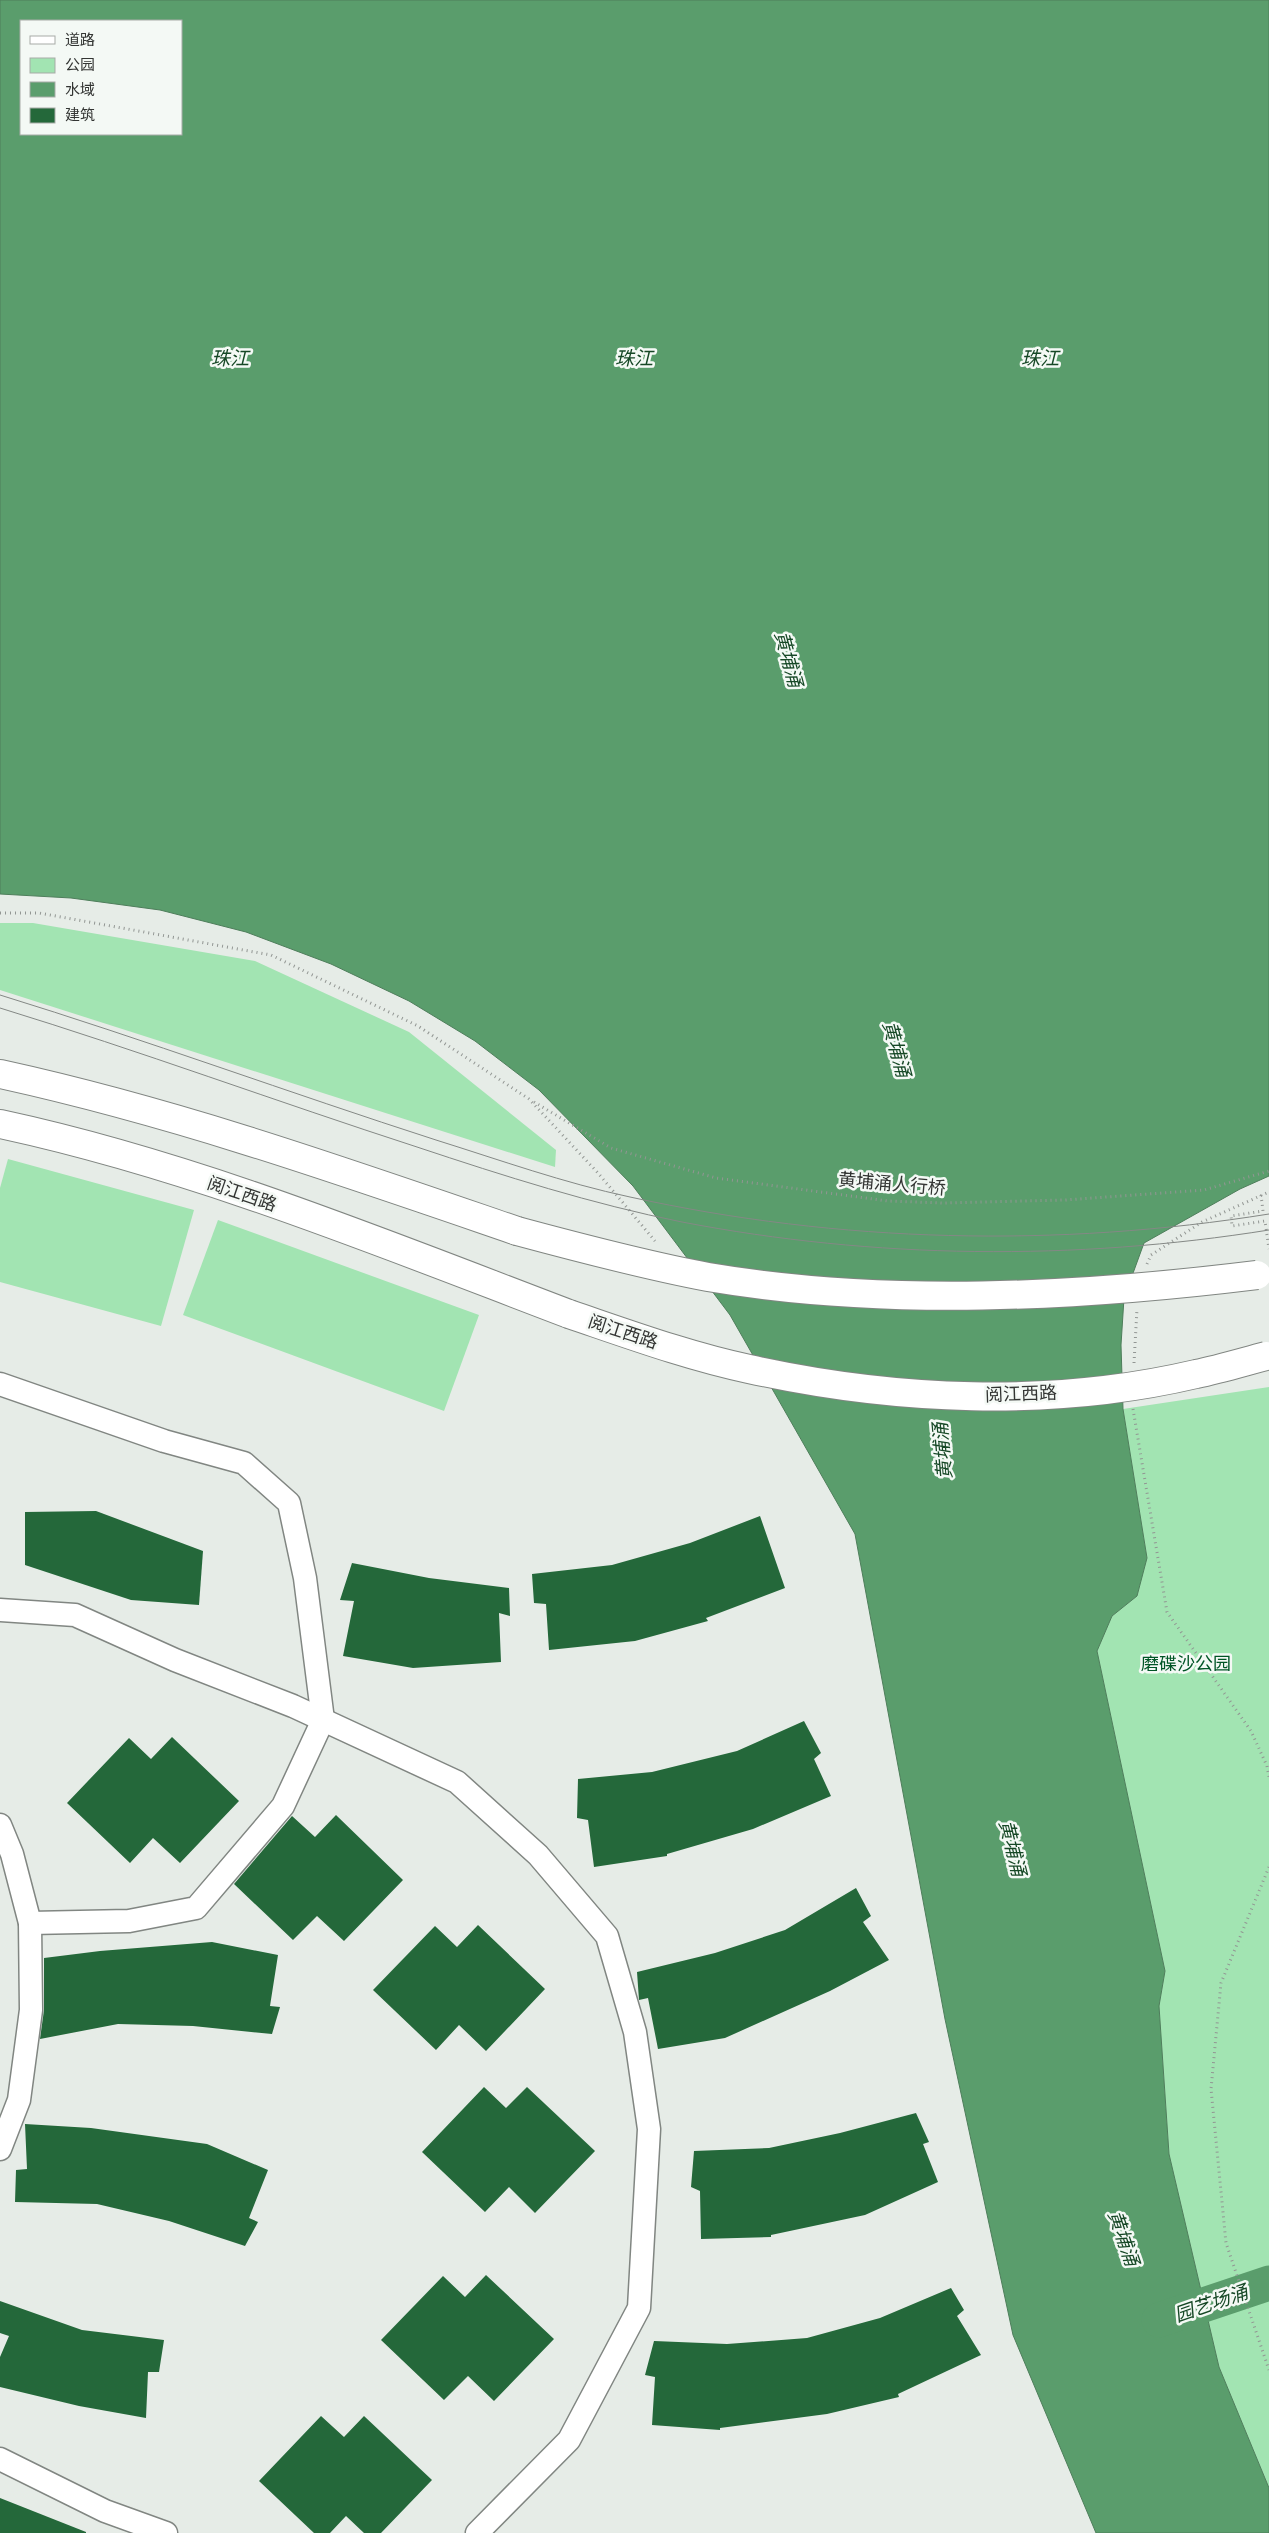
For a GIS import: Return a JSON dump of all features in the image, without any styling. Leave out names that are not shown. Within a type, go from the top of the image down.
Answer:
[{"type":"main road","points":[[0,1074],[76,1091],[259,1143],[517,1231],[585,1249],[707,1276],[762,1284],[909,1295],[1084,1292],[1158,1287],[1263,1274]]},
{"type":"main road","name":"阅江西路","points":[[0,1124],[60,1136],[156,1163],[389,1245],[569,1314],[678,1350],[749,1369],[864,1388],[950,1395],[1061,1394],[1196,1375],[1267,1355]]},
{"type":"street","points":[[0,1384],[164,1441],[244,1463],[289,1503],[305,1578],[323,1720],[284,1806],[217,1880],[196,1908],[129,1921],[30,1923]]},
{"type":"street","points":[[0,1610],[75,1614],[175,1660],[293,1706],[457,1782],[538,1855],[606,1936],[635,2032],[649,2129],[639,2308],[569,2440],[477,2533]]},
{"type":"street","points":[[0,1825],[12,1854],[30,1923],[31,2010],[19,2100],[0,2149]]},
{"type":"street","points":[[0,2459],[105,2511],[166,2533]]},
{"type":"path","points":[[0,913],[38,913],[271,955],[418,1026],[529,1099],[598,1173],[655,1242]]},
{"type":"path","name":"黄埔涌人行桥","points":[[529,1099],[611,1148],[706,1175],[888,1200],[944,1203],[1065,1200],[1204,1190],[1269,1171]]},
{"type":"path","points":[[1144,1273],[1151,1255],[1202,1222],[1269,1192]]},
{"type":"path","points":[[1261,1195],[1263,1211],[1230,1216],[1232,1226],[1265,1221],[1269,1249]]},
{"type":"path","points":[[1134,1366],[1137,1300]]},
{"type":"path","points":[[1132,1404],[1167,1612],[1251,1731],[1267,1766],[1269,1777]]},
{"type":"path","points":[[1269,1867],[1221,1983],[1211,2089],[1226,2243],[1269,2370]]},
{"type":"green space","points":[[0,923],[33,923],[255,961],[409,1032],[556,1150],[555,1167],[0,990]]},
{"type":"green space","points":[[8,1159],[194,1210],[161,1326],[0,1282],[0,1188]]},
{"type":"green space","points":[[218,1220],[479,1315],[444,1411],[183,1315]]},
{"type":"green space","name":"磨碟沙公园","points":[[1269,1387],[1269,2488],[1219,2367],[1169,2154],[1159,2006],[1165,1971],[1097,1651],[1112,1616],[1137,1596],[1147,1558],[1123,1409]]},
{"type":"water","points":[[0,0],[1269,0],[1269,1176],[1240,1189],[1144,1243],[1124,1298],[1121,1345],[1123,1409],[1147,1558],[1137,1596],[1112,1616],[1097,1651],[1165,1971],[1159,2006],[1169,2154],[1219,2367],[1269,2488],[1269,2533],[1096,2533],[1013,2335],[945,2019],[855,1534],[730,1315],[633,1186],[539,1090],[475,1041],[409,1001],[331,964],[246,932],[160,910],[71,898],[0,894]]},
{"type":"building","points":[[96,1511],[203,1551],[199,1605],[131,1600],[25,1565],[25,1512]]},
{"type":"building","points":[[760,1516],[785,1588],[706,1618],[708,1621],[635,1641],[549,1650],[546,1604],[534,1603],[532,1574],[612,1565],[690,1543]]},
{"type":"building","points":[[352,1563],[429,1578],[509,1588],[510,1616],[499,1613],[501,1662],[413,1668],[343,1656],[354,1601],[340,1600]]},
{"type":"building","points":[[804,1721],[821,1753],[814,1759],[831,1796],[753,1829],[667,1854],[667,1856],[594,1867],[588,1820],[577,1818],[578,1779],[652,1772],[737,1751]]},
{"type":"building","points":[[172,1737],[239,1801],[180,1863],[153,1838],[130,1863],[67,1803],[129,1738],[151,1759]]},
{"type":"building","points":[[336,1815],[403,1880],[344,1941],[317,1916],[293,1940],[234,1884],[292,1816],[315,1837]]},
{"type":"building","points":[[856,1888],[871,1916],[863,1922],[889,1960],[830,1991],[725,2038],[658,2049],[648,1998],[639,2000],[637,1972],[715,1953],[785,1930]]},
{"type":"building","points":[[478,1925],[545,1989],[486,2051],[459,2025],[436,2050],[373,1990],[435,1926],[457,1947]]},
{"type":"building","points":[[212,1942],[278,1955],[270,2006],[280,2007],[272,2034],[193,2026],[118,2024],[40,2039],[44,2010],[44,1958],[100,1951]]},
{"type":"building","points":[[484,2087],[506,2108],[527,2087],[595,2151],[535,2213],[509,2187],[485,2212],[422,2152]]},
{"type":"building","points":[[916,2113],[929,2142],[923,2144],[938,2182],[865,2215],[771,2235],[771,2237],[701,2239],[700,2191],[691,2187],[694,2151],[769,2148],[840,2133]]},
{"type":"building","points":[[25,2124],[91,2128],[207,2144],[268,2170],[249,2218],[258,2222],[245,2246],[169,2221],[97,2204],[15,2202],[16,2170],[27,2169]]},
{"type":"building","points":[[486,2275],[554,2339],[494,2401],[468,2376],[444,2400],[381,2340],[443,2276],[465,2297]]},
{"type":"building","points":[[951,2288],[964,2310],[957,2316],[981,2355],[898,2394],[899,2397],[827,2414],[720,2428],[720,2430],[652,2425],[655,2377],[645,2375],[654,2341],[727,2344],[807,2338],[880,2318]]},
{"type":"building","points":[[0,2301],[82,2330],[164,2340],[159,2372],[148,2372],[146,2418],[79,2406],[0,2387],[0,2357],[9,2336],[0,2333]]},
{"type":"building","points":[[321,2416],[344,2437],[364,2416],[432,2480],[381,2533],[364,2533],[346,2516],[330,2533],[314,2533],[259,2481]]},
{"type":"building","points":[[0,2498],[86,2532],[86,2533],[0,2533]]},
{"type":"waterway","name":"园艺场涌","points":[[1159,2320],[1269,2283]]},
{"type":"tram line","points":[[0,995],[532,1171],[630,1197],[709,1212],[789,1224],[869,1232],[949,1236],[1029,1236],[1109,1232],[1189,1225],[1269,1214]]},
{"type":"tram line","points":[[0,1008],[548,1189],[682,1222],[754,1234],[827,1243],[975,1252],[1049,1251],[1122,1247],[1196,1240],[1269,1230]]},
{"type":"water label","name":"珠江","points":[[230,358]]},
{"type":"water label","name":"珠江","points":[[634,358]]},
{"type":"water label","name":"珠江","points":[[1040,358]]},
{"type":"water label","name":"黄埔涌","points":[[789,659]]},
{"type":"water label","name":"黄埔涌","points":[[897,1049]]},
{"type":"water label","name":"黄埔涌","points":[[942,1451]]},
{"type":"water label","name":"黄埔涌","points":[[1013,1848]]},
{"type":"water label","name":"黄埔涌","points":[[1124,2238]]}]
